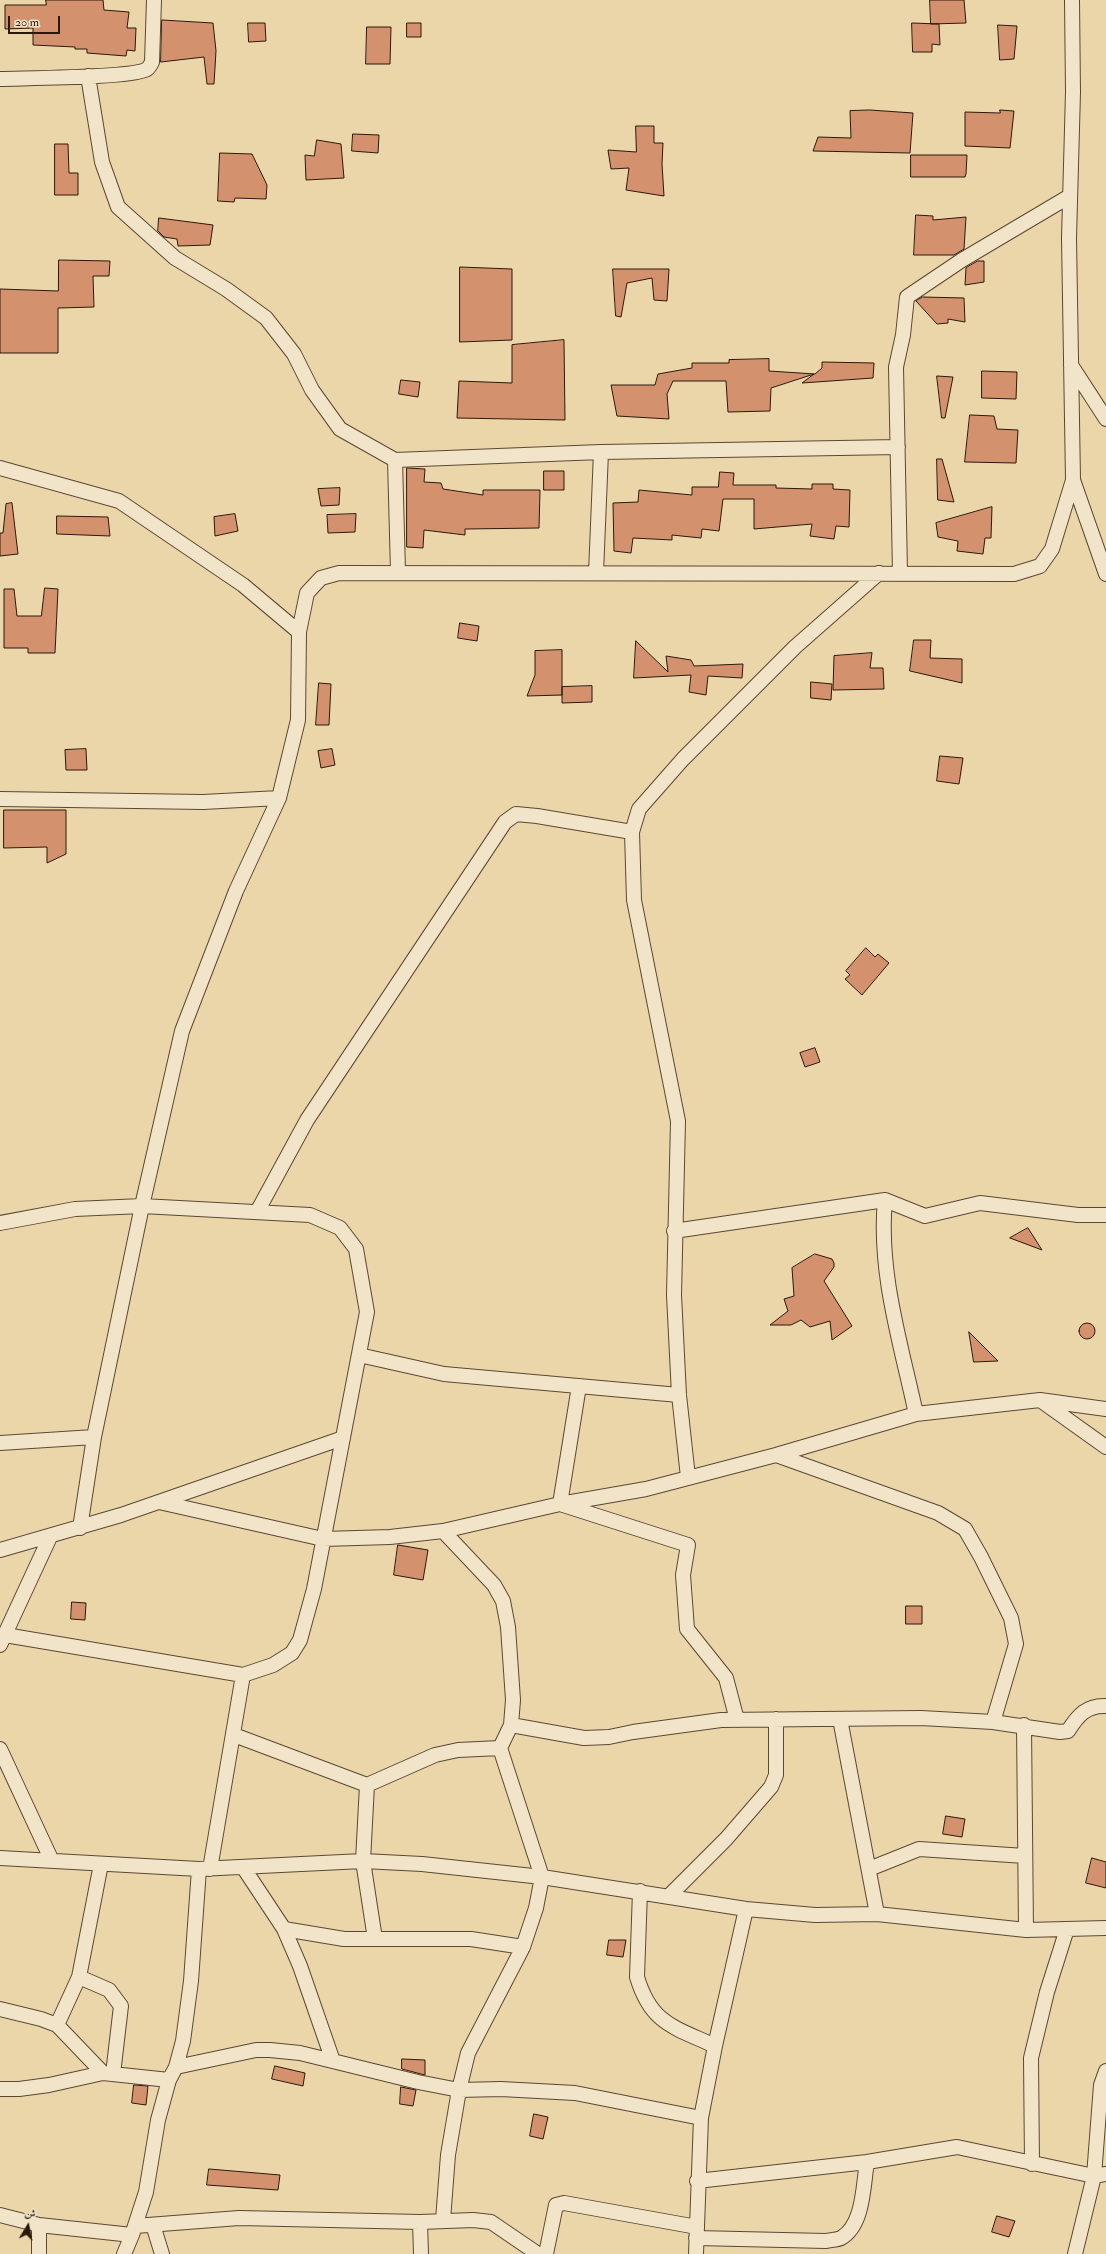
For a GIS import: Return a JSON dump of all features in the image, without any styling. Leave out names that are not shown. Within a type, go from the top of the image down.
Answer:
[{"type":"street","points":[[0,79],[137,73],[148,69],[152,62],[154,0]]},
{"type":"street","points":[[80,1528],[94,1437],[142,1206],[182,1031],[236,891],[279,798],[298,720],[299,632],[307,593],[321,578],[339,574],[398,572],[1014,574],[1040,566],[1052,549],[1072,480],[1070,196],[1072,0]]},
{"type":"street","points":[[88,76],[102,162],[118,207],[175,258],[226,290],[266,318],[294,354],[312,390],[340,429],[395,460],[601,452],[898,447]]},
{"type":"street","points":[[900,573],[896,367],[903,335],[907,297],[962,260],[1070,196]]},
{"type":"street","points":[[1071,364],[1106,419]]},
{"type":"street","points":[[596,573],[601,452]]},
{"type":"street","points":[[395,460],[398,572]]},
{"type":"street","points":[[0,468],[119,501],[243,585],[299,632]]},
{"type":"street","points":[[1072,480],[1106,574]]},
{"type":"street","points":[[688,1477],[680,1395],[674,1295],[674,1231],[678,1121],[634,900],[632,832],[639,809],[683,759],[794,647],[879,573]]},
{"type":"street","points":[[0,799],[203,802],[279,798]]},
{"type":"street","points":[[257,1212],[308,1120],[505,822],[516,814],[537,816],[632,832]]},
{"type":"street","points":[[674,1231],[885,1200],[924,1216],[980,1203],[1078,1215],[1106,1215]]},
{"type":"street","points":[[885,1200],[882,1228],[885,1267],[916,1414]]},
{"type":"street","points":[[0,1223],[75,1209],[142,1206],[310,1215],[340,1228],[356,1249],[367,1312],[314,1589],[300,1640],[292,1653],[273,1665],[243,1675],[2,1640],[50,1537]]},
{"type":"street","points":[[359,1355],[444,1374],[680,1395]]},
{"type":"street","points":[[560,1504],[579,1386]]},
{"type":"street","points":[[1040,1400],[1106,1447]]},
{"type":"street","points":[[159,1502],[324,1539],[390,1537],[443,1531],[560,1504],[646,1489],[916,1414],[1040,1400],[1106,1409]]},
{"type":"street","points":[[0,1442],[94,1437]]},
{"type":"street","points":[[0,1550],[80,1528],[343,1438]]},
{"type":"street","points":[[776,1454],[938,1513],[965,1529],[981,1557],[1011,1618],[1016,1644],[993,1722]]},
{"type":"street","points":[[560,1504],[688,1545],[683,1575],[686,1630],[726,1678],[737,1720]]},
{"type":"street","points":[[443,1531],[464,1556],[494,1585],[503,1601],[508,1626],[514,1700],[511,1725],[500,1748],[542,1877],[536,1908],[523,1947],[468,2053],[459,2090],[448,2155],[443,2220]]},
{"type":"street","points":[[124,2254],[134,2230],[146,2192],[158,2120],[169,2080],[176,2067],[183,2040],[204,1869],[234,1735],[243,1675]]},
{"type":"street","points":[[511,1725],[584,1738],[609,1737],[721,1720],[921,1718],[1024,1725],[1060,1732],[1068,1731],[1084,1711],[1095,1705],[1106,1706]]},
{"type":"street","points":[[840,1718],[877,1914]]},
{"type":"street","points":[[669,1896],[726,1839],[771,1787],[776,1775],[776,1719]]},
{"type":"street","points":[[1024,1725],[1026,1930]]},
{"type":"street","points":[[234,1735],[367,1785],[435,1755],[458,1750],[500,1748]]},
{"type":"street","points":[[0,1748],[52,1861]]},
{"type":"street","points":[[367,1785],[363,1861],[375,1938]]},
{"type":"street","points":[[869,1869],[919,1849],[1025,1856]]},
{"type":"street","points":[[0,1858],[204,1869],[363,1861],[422,1864],[542,1877],[640,1891],[746,1909],[815,1915],[877,1914],[1026,1930],[1106,1928]]},
{"type":"street","points":[[57,2025],[79,1977],[101,1864]]},
{"type":"street","points":[[243,1867],[284,1929],[300,1966],[333,2061]]},
{"type":"street","points":[[640,1891],[637,1977],[641,1991],[650,2007],[663,2022],[715,2046]]},
{"type":"street","points":[[696,2254],[697,2181],[701,2118],[715,2046],[746,1909]]},
{"type":"street","points":[[284,1929],[344,1939],[471,1939],[523,1947]]},
{"type":"street","points":[[1032,2164],[1031,2058],[1047,1992],[1067,1929]]},
{"type":"street","points":[[79,1977],[109,1990],[122,2006],[108,2074]]},
{"type":"street","points":[[0,2009],[41,2019],[57,2025],[108,2074]]},
{"type":"street","points":[[176,2067],[256,2050],[300,2053],[418,2082],[459,2090],[501,2089],[575,2094],[701,2118]]},
{"type":"street","points":[[1075,2254],[1100,2175],[1101,2085],[1106,2071]]},
{"type":"street","points":[[0,2089],[19,2089],[49,2085],[108,2074],[169,2080]]},
{"type":"street","points":[[697,2181],[867,2162],[957,2147],[1032,2164],[1100,2175]]},
{"type":"street","points":[[546,2254],[556,2205],[564,2203],[696,2233],[826,2241],[840,2239],[850,2231],[857,2216],[867,2162]]},
{"type":"street","points":[[0,2216],[39,2225],[134,2230],[153,2225],[239,2218],[420,2222],[473,2220],[491,2222],[538,2254]]},
{"type":"street","points":[[420,2222],[421,2254]]},
{"type":"street","points":[[39,2225],[39,2254]]},
{"type":"street","points":[[153,2225],[162,2254]]},
{"type":"building","points":[[46,0],[103,0],[104,10],[129,12],[127,28],[136,28],[135,51],[127,50],[126,56],[87,53],[87,49],[75,49],[75,47],[33,45],[33,28],[5,29],[5,5],[46,5]]},
{"type":"building","points":[[930,0],[964,0],[966,23],[931,24]]},
{"type":"building","points":[[162,20],[213,23],[216,51],[214,84],[207,84],[204,57],[161,62]]},
{"type":"building","points":[[248,23],[265,23],[266,41],[249,42]]},
{"type":"building","points":[[407,23],[421,23],[421,37],[407,37]]},
{"type":"building","points":[[912,23],[939,24],[940,45],[932,44],[932,52],[913,52]]},
{"type":"building","points":[[998,25],[1017,26],[1014,59],[1000,60]]},
{"type":"building","points":[[367,27],[391,27],[390,64],[366,64]]},
{"type":"building","points":[[870,110],[913,113],[910,153],[813,151],[818,137],[851,138],[850,111]]},
{"type":"building","points":[[1000,110],[1014,111],[1010,148],[965,146],[965,112],[1000,113]]},
{"type":"building","points":[[636,126],[654,126],[654,143],[663,143],[662,164],[664,196],[626,190],[629,168],[611,169],[608,150],[636,152]]},
{"type":"building","points":[[353,134],[379,135],[378,153],[352,151]]},
{"type":"building","points":[[317,140],[341,144],[344,178],[306,180],[305,155],[314,156]]},
{"type":"building","points":[[55,144],[68,144],[69,173],[78,173],[78,195],[55,195]]},
{"type":"building","points":[[220,153],[252,154],[267,185],[266,199],[235,198],[234,202],[218,201]]},
{"type":"building","points":[[911,155],[967,155],[965,177],[911,177]]},
{"type":"building","points":[[916,215],[933,216],[933,220],[966,217],[964,249],[954,255],[914,255]]},
{"type":"building","points":[[159,218],[213,225],[210,245],[178,246],[177,239],[164,237],[158,231]]},
{"type":"building","points":[[59,260],[110,261],[109,276],[93,276],[94,307],[58,308],[58,353],[0,353],[0,289],[58,291]]},
{"type":"building","points":[[978,261],[984,261],[984,282],[965,285],[966,268]]},
{"type":"building","points":[[460,267],[512,269],[512,340],[460,342]]},
{"type":"building","points":[[613,269],[669,269],[667,301],[654,300],[652,278],[627,283],[621,317],[616,316]]},
{"type":"building","points":[[923,297],[964,298],[965,322],[948,319],[948,323],[937,324],[916,301]]},
{"type":"building","points":[[564,340],[565,420],[457,418],[459,381],[512,383],[512,345]]},
{"type":"building","points":[[769,359],[769,371],[815,374],[822,368],[822,362],[874,363],[873,378],[802,383],[814,374],[771,388],[770,411],[728,412],[726,381],[673,381],[667,394],[669,419],[617,416],[611,385],[655,385],[658,374],[692,368],[692,363],[729,363],[729,360]]},
{"type":"building","points":[[982,371],[1017,372],[1016,399],[982,398]]},
{"type":"building","points":[[937,376],[953,377],[945,418],[942,418]]},
{"type":"building","points":[[401,380],[420,382],[418,397],[399,394]]},
{"type":"building","points":[[970,415],[994,416],[997,429],[1018,430],[1016,463],[965,462]]},
{"type":"building","points":[[937,459],[942,459],[954,502],[938,500]]},
{"type":"building","points":[[407,468],[425,469],[424,482],[441,483],[443,489],[483,495],[483,490],[540,490],[539,528],[465,529],[465,535],[424,530],[423,548],[407,547]]},
{"type":"building","points":[[544,471],[564,471],[564,490],[544,490]]},
{"type":"building","points":[[720,472],[734,473],[733,485],[776,485],[776,488],[812,489],[812,484],[833,484],[833,489],[850,490],[849,527],[836,526],[834,539],[810,536],[812,524],[754,529],[754,499],[723,499],[719,531],[702,529],[701,538],[672,535],[672,540],[633,538],[631,553],[614,551],[613,503],[638,502],[639,490],[692,495],[692,487],[718,487]]},
{"type":"building","points":[[340,488],[339,505],[321,506],[318,489]]},
{"type":"building","points":[[12,503],[18,554],[0,556],[0,533],[3,533],[6,504]]},
{"type":"building","points":[[992,507],[991,538],[985,538],[983,554],[957,551],[958,541],[938,537],[936,523]]},
{"type":"building","points":[[235,514],[238,531],[215,536],[214,517]]},
{"type":"building","points":[[356,514],[355,532],[328,533],[327,515]]},
{"type":"building","points":[[57,516],[108,517],[110,536],[57,534]]},
{"type":"building","points":[[45,588],[58,589],[55,653],[28,653],[28,648],[4,648],[4,589],[14,589],[17,616],[41,616]]},
{"type":"building","points":[[460,623],[479,626],[477,641],[458,638]]},
{"type":"building","points":[[914,640],[931,640],[930,658],[962,659],[962,683],[910,671]]},
{"type":"building","points":[[636,641],[668,672],[666,656],[691,660],[694,666],[743,664],[742,678],[708,676],[706,695],[689,692],[691,675],[634,678]]},
{"type":"building","points":[[562,650],[562,695],[527,696],[535,675],[535,651]]},
{"type":"building","points":[[872,653],[870,668],[883,668],[884,689],[833,690],[834,656]]},
{"type":"building","points":[[811,682],[832,684],[831,700],[811,698]]},
{"type":"building","points":[[319,683],[331,684],[329,725],[316,725]]},
{"type":"building","points":[[592,686],[592,702],[562,703],[562,687]]},
{"type":"building","points":[[86,749],[87,770],[66,770],[65,750]]},
{"type":"building","points":[[332,749],[335,765],[321,768],[318,751]]},
{"type":"building","points":[[940,756],[963,758],[959,784],[937,781]]},
{"type":"building","points":[[4,810],[66,810],[66,854],[47,863],[47,847],[4,848]]},
{"type":"building","points":[[866,948],[875,957],[878,954],[889,963],[862,995],[845,979],[850,975],[846,971]]},
{"type":"building","points":[[815,1048],[820,1062],[805,1067],[800,1053]]},
{"type":"building","points":[[1028,1228],[1042,1250],[1010,1238]]},
{"type":"building","points":[[815,1254],[832,1259],[834,1267],[824,1281],[852,1326],[832,1340],[830,1321],[810,1327],[801,1320],[791,1325],[770,1325],[788,1311],[784,1299],[794,1296],[792,1268]]},
{"type":"building","points":[[1087,1323],[1094,1328],[1095,1331],[1090,1338],[1087,1339],[1080,1334],[1079,1331],[1084,1324]]},
{"type":"building","points":[[969,1332],[998,1361],[974,1362]]},
{"type":"building","points":[[398,1545],[428,1550],[423,1580],[394,1575]]},
{"type":"building","points":[[72,1602],[86,1603],[85,1620],[71,1619]]},
{"type":"building","points":[[906,1606],[922,1606],[922,1624],[906,1624]]},
{"type":"building","points":[[946,1816],[965,1819],[962,1837],[943,1834]]},
{"type":"building","points":[[1092,1858],[1106,1862],[1106,1888],[1086,1883]]},
{"type":"building","points":[[609,1940],[626,1940],[623,1957],[607,1955]]},
{"type":"building","points":[[402,2059],[425,2060],[425,2075],[402,2069]]},
{"type":"building","points":[[275,2066],[305,2073],[303,2086],[272,2079]]},
{"type":"building","points":[[134,2085],[148,2086],[146,2105],[132,2103]]},
{"type":"building","points":[[401,2087],[416,2090],[413,2106],[400,2104]]},
{"type":"building","points":[[534,2114],[548,2117],[543,2139],[530,2136]]},
{"type":"building","points":[[209,2169],[280,2175],[278,2190],[207,2185]]},
{"type":"building","points":[[997,2216],[1015,2221],[1009,2237],[992,2232]]}]
